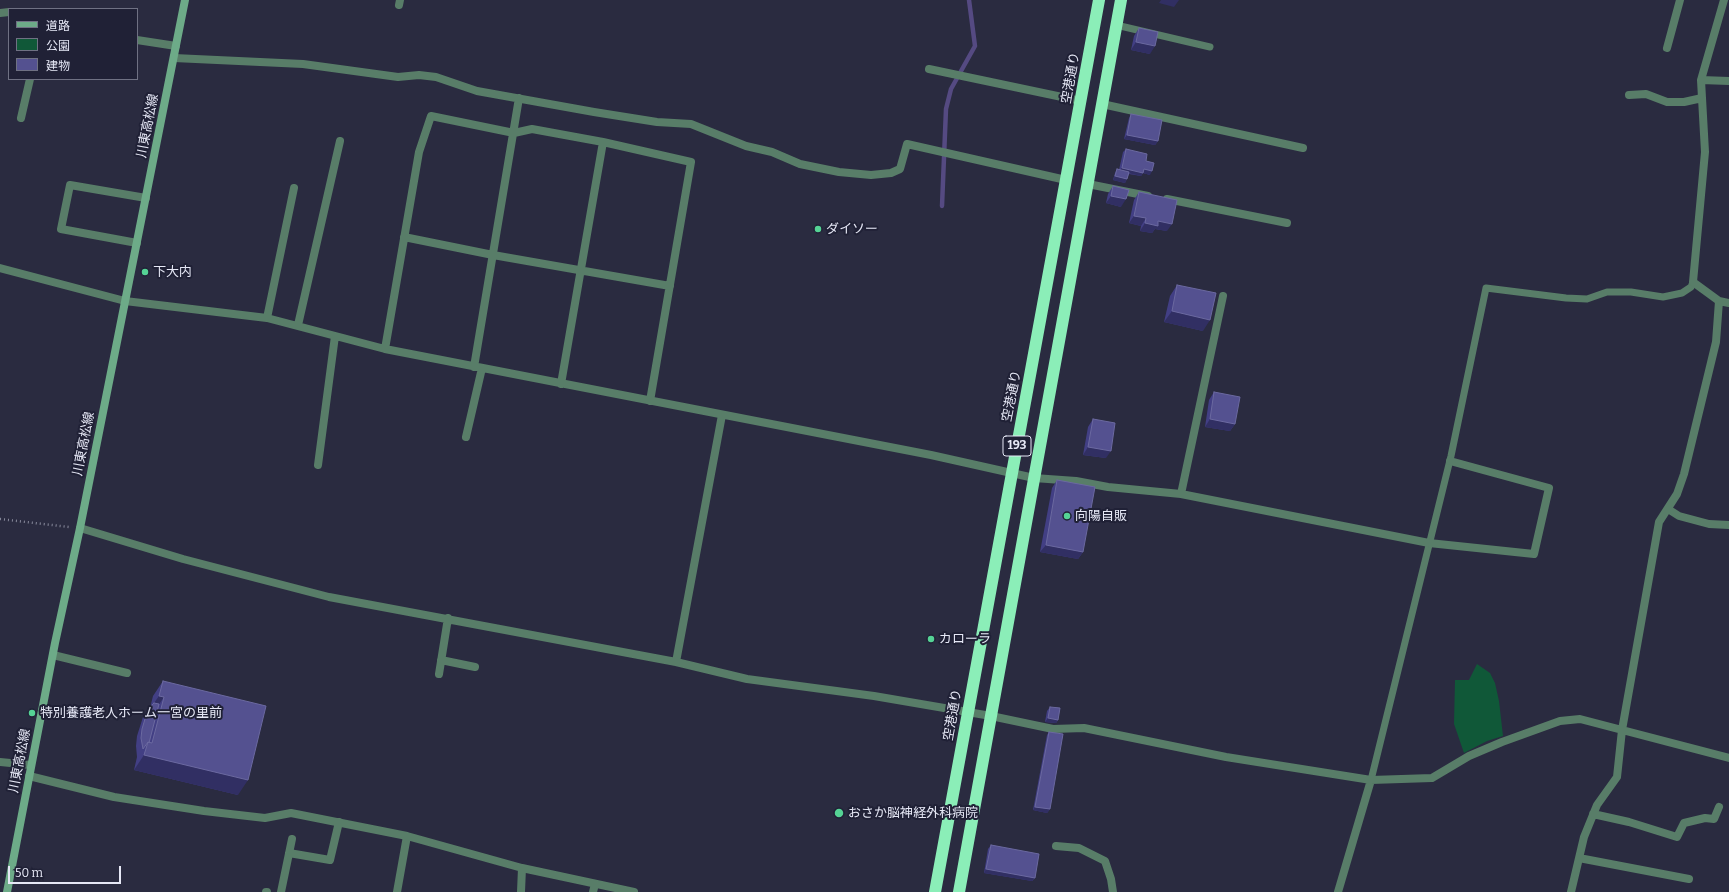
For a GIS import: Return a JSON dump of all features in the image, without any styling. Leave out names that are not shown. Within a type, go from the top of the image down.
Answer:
[{"type":"highway","name":"空港通り","points":[[935,892],[1099,0]]},
{"type":"highway","name":"193","points":[[959,892],[1121,0]]},
{"type":"main road","name":"川東高松線","points":[[7,892],[31,765],[80,528],[185,0]]},
{"type":"street","points":[[1667,48],[1680,0]]},
{"type":"street","points":[[1724,0],[1701,80],[1705,152],[1693,282],[1719,301],[1729,303]]},
{"type":"street","points":[[138,40],[176,46]]},
{"type":"street","points":[[174,58],[303,64],[398,77],[419,75],[436,77],[477,91],[657,122],[691,124],[746,146],[772,152],[800,164],[839,172],[871,175],[891,173],[900,169],[907,144],[1066,180]]},
{"type":"street","points":[[929,69],[1081,101]]},
{"type":"street","points":[[22,118],[30,80]]},
{"type":"street","points":[[1701,80],[1729,81]]},
{"type":"street","points":[[1629,95],[1646,94],[1667,102],[1684,102],[1702,98]]},
{"type":"street","points":[[466,437],[478,367],[493,255],[519,98]]},
{"type":"street","points":[[1102,104],[1303,148]]},
{"type":"street","points":[[385,349],[418,152],[431,116],[514,133],[532,129],[604,142],[691,162],[650,401]]},
{"type":"street","points":[[298,325],[340,141]]},
{"type":"street","points":[[561,384],[604,142]]},
{"type":"street","points":[[1088,184],[1287,223]]},
{"type":"street","points":[[137,243],[61,229],[70,185],[146,198]]},
{"type":"street","points":[[267,318],[294,188]]},
{"type":"street","points":[[404,237],[493,255],[670,286]]},
{"type":"street","points":[[0,268],[125,301],[267,318],[385,349],[931,455],[1034,478],[1181,494],[1429,543],[1534,554],[1549,488],[1450,461]]},
{"type":"street","points":[[1181,494],[1223,296]]},
{"type":"street","points":[[1571,892],[1584,837],[1596,805],[1617,777],[1622,730],[1659,522],[1677,494],[1684,474],[1716,342],[1719,301]]},
{"type":"street","points":[[318,465],[335,336]]},
{"type":"street","points":[[676,662],[722,414]]},
{"type":"street","points":[[1668,509],[1679,516],[1709,524],[1729,525]]},
{"type":"street","points":[[80,528],[183,559],[329,597],[448,618],[676,662],[747,679],[810,687],[968,712],[1053,729],[1084,728],[1226,757],[1371,780],[1432,778],[1469,756],[1502,742],[1560,721],[1580,719],[1729,758]]},
{"type":"street","points":[[439,674],[448,618]]},
{"type":"street","points":[[53,655],[127,673]]},
{"type":"street","points":[[441,660],[475,667]]},
{"type":"street","points":[[0,762],[31,765]]},
{"type":"street","points":[[29,776],[114,797],[204,811],[265,818],[291,813],[339,822],[407,836],[594,888],[634,892]]},
{"type":"street","points":[[1338,892],[1371,780]]},
{"type":"street","points":[[1593,814],[1630,822],[1677,837],[1684,823],[1705,818],[1714,819],[1719,807]]},
{"type":"street","points":[[289,853],[330,860],[339,822]]},
{"type":"street","points":[[397,892],[407,836]]},
{"type":"street","points":[[281,892],[292,839]]},
{"type":"street","points":[[1056,846],[1079,848],[1105,861],[1114,892]]},
{"type":"street","points":[[1579,858],[1689,879]]},
{"type":"street","points":[[521,892],[522,868]]},
{"type":"lane","points":[[1116,25],[1210,47]]},
{"type":"lane","points":[[1371,780],[1393,695],[1412,608],[1450,461],[1486,288],[1566,298],[1587,299],[1607,292],[1631,292],[1663,297],[1682,293],[1691,287],[1693,282]]},
{"type":"path","points":[[0,519],[80,528]]},
{"type":"green space","points":[[1477,664],[1490,673],[1495,683],[1499,701],[1503,736],[1487,741],[1464,753],[1454,724],[1455,680],[1469,680]]},
{"type":"building","points":[[1139,28],[1158,32],[1155,46],[1136,42]]},
{"type":"building","points":[[1131,114],[1162,120],[1158,141],[1127,135]]},
{"type":"building","points":[[1126,149],[1147,154],[1146,161],[1154,163],[1152,171],[1144,169],[1143,173],[1122,168]]},
{"type":"building","points":[[1117,169],[1129,172],[1127,179],[1115,176]]},
{"type":"building","points":[[1113,186],[1129,190],[1126,199],[1111,196]]},
{"type":"building","points":[[1139,192],[1177,200],[1172,224],[1158,221],[1158,226],[1145,223],[1146,218],[1134,216]]},
{"type":"building","points":[[1177,285],[1216,293],[1210,320],[1172,311]]},
{"type":"building","points":[[1214,392],[1240,397],[1235,424],[1210,419]]},
{"type":"building","points":[[1093,419],[1115,423],[1111,451],[1088,447]]},
{"type":"building","points":[[1057,480],[1095,487],[1083,552],[1046,545]]},
{"type":"building","points":[[163,681],[266,706],[248,780],[144,755],[148,742],[152,743],[164,697],[159,696]]},
{"type":"building","points":[[154,703],[159,704],[149,743],[148,742],[143,749],[141,738],[142,729],[148,709]]},
{"type":"building","points":[[1050,707],[1060,708],[1058,720],[1048,718]]},
{"type":"building","points":[[1049,732],[1063,734],[1050,809],[1035,807]]},
{"type":"building","points":[[991,845],[1039,854],[1035,878],[986,869]]},
{"type":"waterway","points":[[942,206],[946,109],[951,89],[975,46],[969,0]]},
{"type":"place","name":"ダイソー","points":[[818,229]]},
{"type":"place","name":"下大内","points":[[145,272]]},
{"type":"place","name":"向陽自販","points":[[1067,516]]},
{"type":"place","name":"カローラ","points":[[931,639]]},
{"type":"place","name":"特別養護老人ホーム一宮の里前","points":[[32,713]]},
{"type":"place","name":"おさか脳神経外科病院","points":[[839,813]]}]
